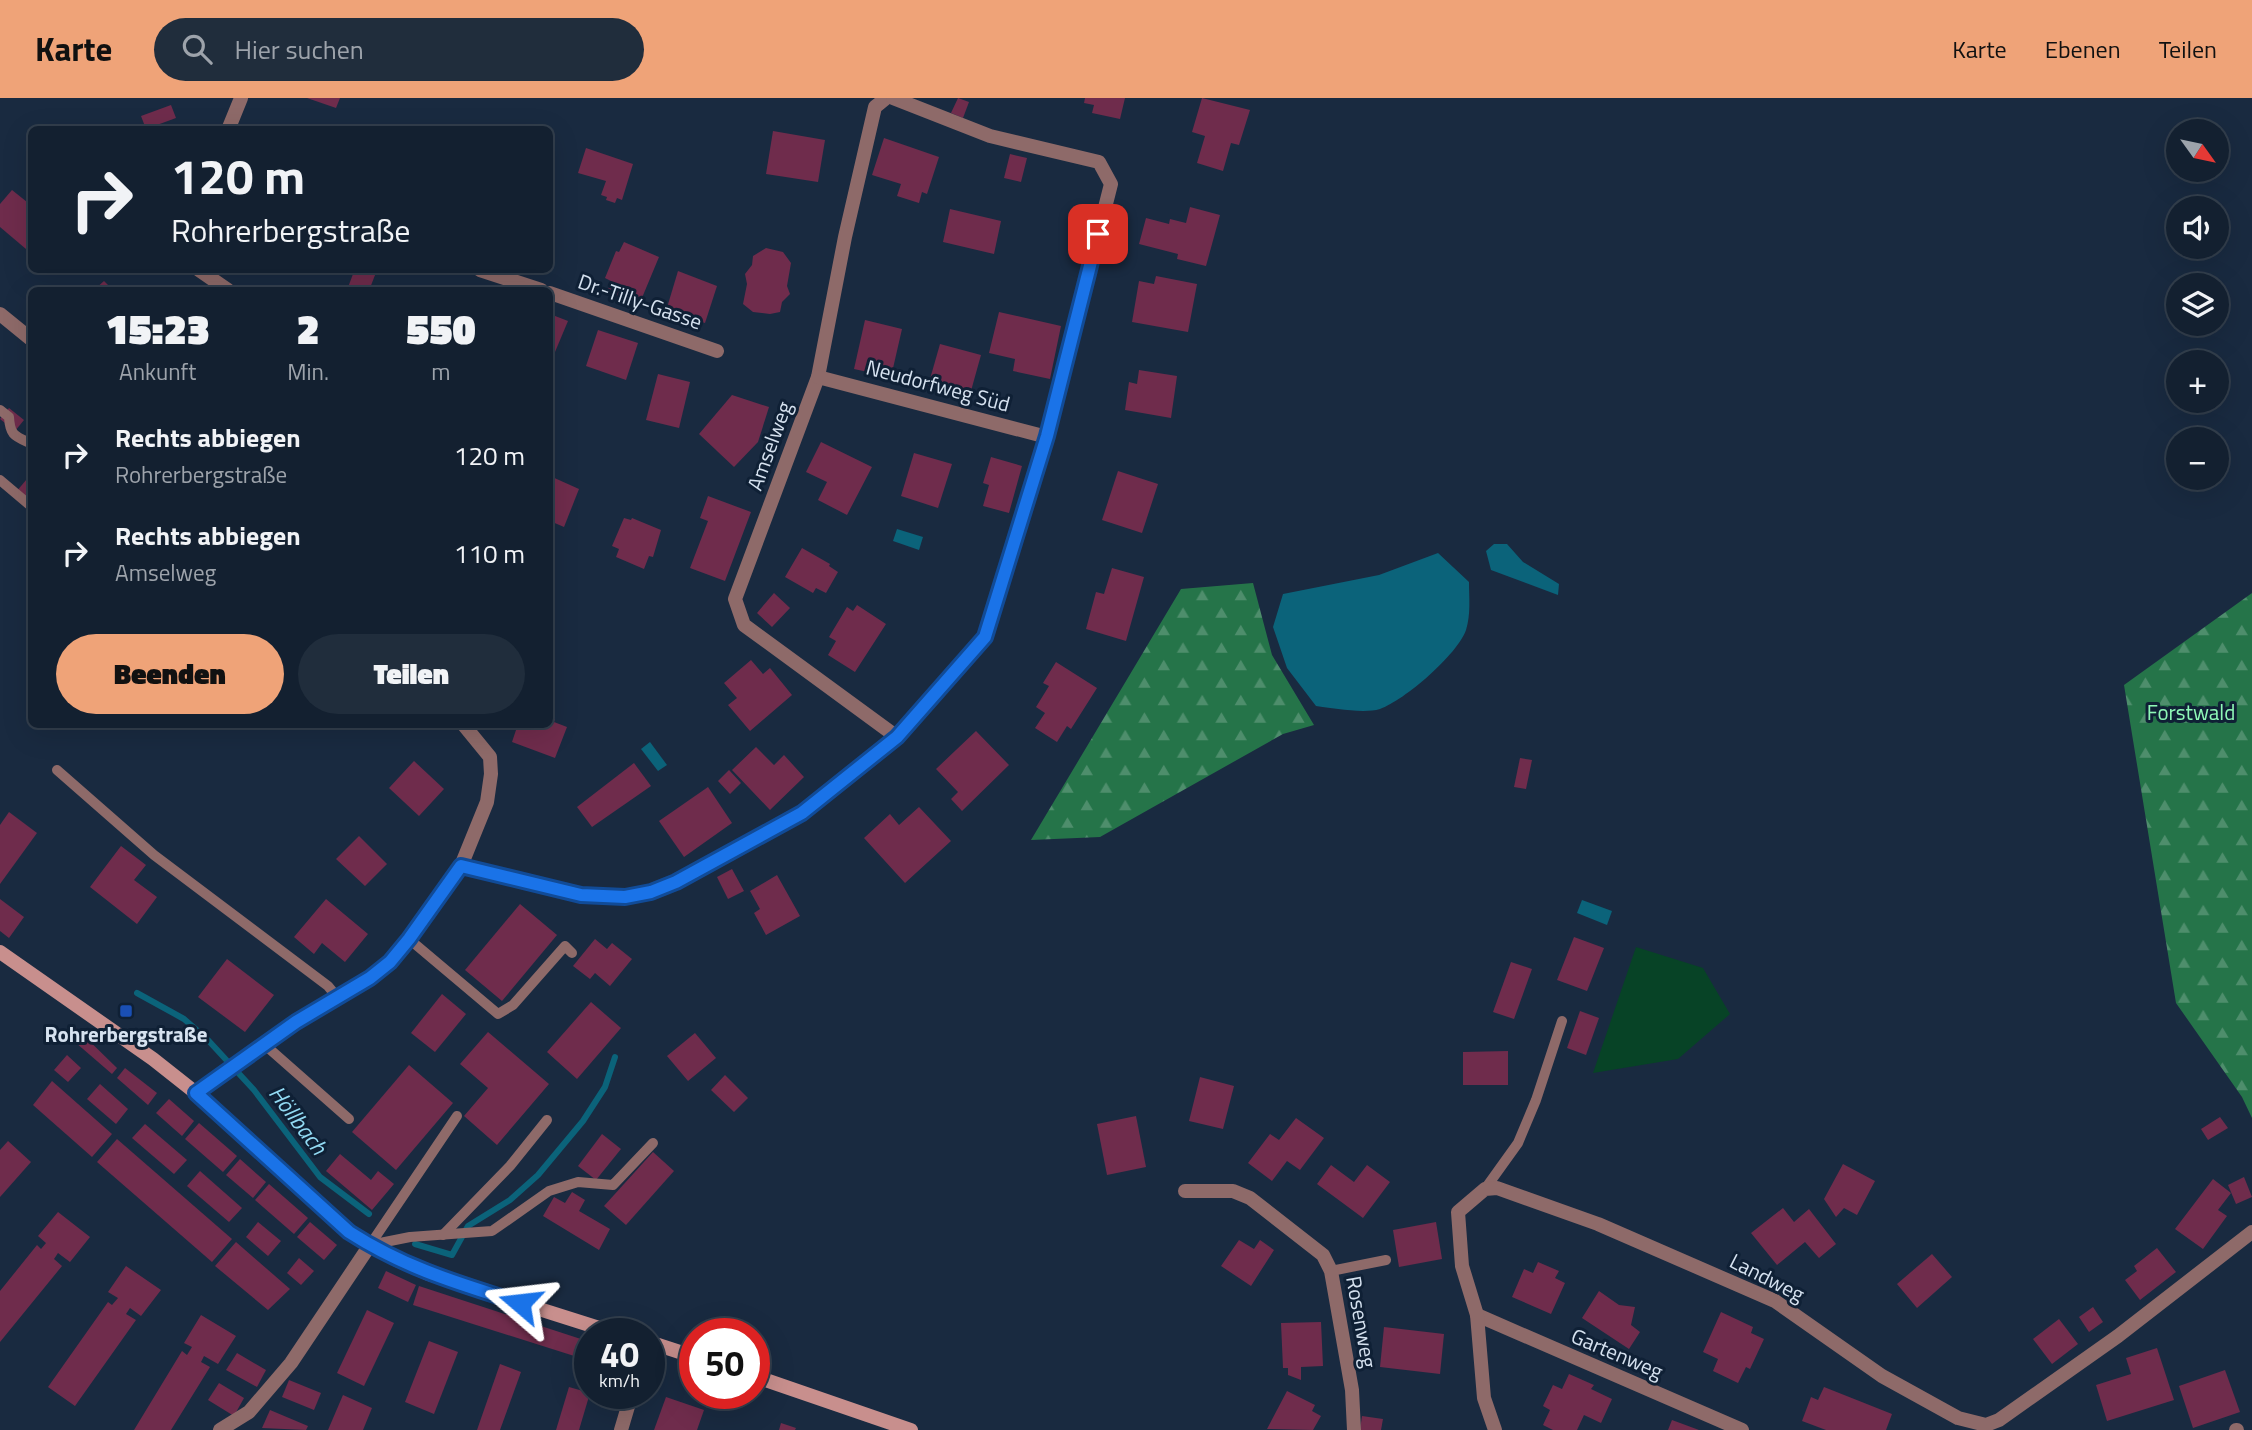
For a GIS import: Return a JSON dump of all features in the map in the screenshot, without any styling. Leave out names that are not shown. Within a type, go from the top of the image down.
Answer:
[{"type":"main road","points":[[0,952],[153,1059],[196,1093],[349,1232],[429,1275],[574,1320]]},
{"type":"main road","points":[[770,1382],[911,1430]]},
{"type":"street","points":[[230,126],[241,98]]},
{"type":"street","name":"Amselweg","points":[[886,98],[875,107],[845,237],[818,377],[736,599],[744,625],[897,737]]},
{"type":"street","points":[[461,866],[581,895],[625,897],[651,892],[676,882],[802,813],[897,737],[985,637],[1047,436],[1111,184],[1099,162],[990,136],[893,98]]},
{"type":"street","points":[[203,273],[224,287]]},
{"type":"street","points":[[489,273],[532,287]]},
{"type":"street","name":"Dr.-Tilly-Gasse","points":[[553,294],[717,351]]},
{"type":"street","points":[[0,314],[28,337]]},
{"type":"street","name":"Neudorfweg Süd","points":[[818,377],[1047,436]]},
{"type":"street","points":[[196,1093],[296,1022],[370,978],[393,958],[409,939],[461,866],[487,802],[491,774],[489,757],[466,728]]},
{"type":"street","name":"Landweg","points":[[1485,1189],[1497,1188],[1598,1224],[1775,1301],[1882,1376],[1958,1418],[1986,1425],[1998,1420],[2118,1336],[2252,1232]]},
{"type":"street","points":[[1485,1189],[1458,1212],[1462,1266],[1477,1315],[1484,1398],[1495,1430]]},
{"type":"street","name":"Rosenweg","points":[[1185,1191],[1233,1191],[1250,1198],[1323,1255],[1331,1271],[1352,1390],[1354,1430]]},
{"type":"street","points":[[220,1430],[249,1412],[291,1363],[370,1245]]},
{"type":"street","name":"Gartenweg","points":[[1477,1315],[1742,1430]]},
{"type":"street","points":[[621,1430],[627,1409]]},
{"type":"lane","points":[[0,410],[9,417],[12,434],[28,442]]},
{"type":"lane","points":[[0,480],[28,503]]},
{"type":"lane","points":[[57,770],[154,855],[328,986],[337,997]]},
{"type":"lane","points":[[409,939],[498,1014],[513,1005],[565,946],[572,953]]},
{"type":"lane","points":[[1485,1189],[1518,1143],[1536,1100],[1562,1021]]},
{"type":"lane","points":[[265,1045],[349,1119]]},
{"type":"lane","points":[[370,1245],[457,1115]]},
{"type":"lane","points":[[443,1235],[510,1166],[547,1120]]},
{"type":"lane","points":[[370,1245],[410,1237],[492,1231],[548,1191],[578,1182],[613,1185],[653,1143]]},
{"type":"lane","points":[[1331,1271],[1386,1260]]},
{"type":"green space","points":[[1253,583],[1272,655],[1314,725],[1283,734],[1100,837],[1031,840],[1181,589]]},
{"type":"green space","name":"Forstwald","points":[[2252,593],[2252,1118],[2242,1097],[2176,1003],[2124,685]]},
{"type":"green space","points":[[1636,947],[1703,968],[1730,1014],[1678,1059],[1593,1073]]},
{"type":"water","points":[[897,529],[923,537],[919,550],[893,541]]},
{"type":"water","points":[[1494,544],[1507,544],[1523,562],[1559,584],[1558,595],[1491,570],[1486,551]]},
{"type":"water","points":[[1438,553],[1469,582],[1468,624],[1452,652],[1416,687],[1380,709],[1357,711],[1316,706],[1287,668],[1273,627],[1283,594],[1379,575]]},
{"type":"water","points":[[650,742],[667,765],[658,771],[641,749]]},
{"type":"water","points":[[1582,900],[1612,911],[1607,925],[1577,913]]},
{"type":"building","points":[[307,98],[340,98],[336,108]]},
{"type":"building","points":[[958,98],[969,102],[963,118],[951,113]]},
{"type":"building","points":[[1085,98],[1125,98],[1120,119],[1092,113],[1094,105],[1084,103]]},
{"type":"building","points":[[1202,98],[1250,110],[1239,145],[1231,143],[1223,171],[1197,163],[1205,136],[1192,132]]},
{"type":"building","points":[[171,105],[176,118],[154,126],[145,126],[141,116]]},
{"type":"building","points":[[773,131],[825,140],[818,182],[766,174]]},
{"type":"building","points":[[884,138],[939,157],[927,194],[922,192],[919,203],[897,196],[901,184],[872,175]]},
{"type":"building","points":[[586,148],[633,164],[622,200],[617,198],[615,203],[606,200],[607,197],[601,195],[606,181],[578,173]]},
{"type":"building","points":[[1010,154],[1027,158],[1021,182],[1004,178]]},
{"type":"building","points":[[12,190],[28,203],[26,249],[0,227],[0,204]]},
{"type":"building","points":[[1190,207],[1220,215],[1206,266],[1177,259],[1178,254],[1139,244],[1146,218],[1169,224],[1170,219],[1186,223]]},
{"type":"building","points":[[950,209],[1001,221],[994,254],[943,242]]},
{"type":"building","points":[[624,242],[659,257],[639,305],[607,292],[611,281],[605,278],[616,251],[619,252]]},
{"type":"building","points":[[766,248],[783,252],[791,263],[787,286],[790,294],[782,302],[780,312],[770,314],[753,312],[743,304],[747,284],[745,274],[752,265],[753,256]]},
{"type":"building","points":[[678,271],[717,286],[705,323],[666,311]]},
{"type":"building","points":[[350,273],[376,273],[370,287],[348,287],[353,274]]},
{"type":"building","points":[[1156,276],[1197,284],[1188,332],[1132,322],[1139,281],[1154,284]]},
{"type":"building","points":[[104,281],[110,287],[97,287]]},
{"type":"building","points":[[999,312],[1061,326],[1050,379],[1013,371],[1015,359],[989,353]]},
{"type":"building","points":[[553,315],[568,321],[555,352],[553,351]]},
{"type":"building","points":[[865,320],[902,329],[891,377],[854,369]]},
{"type":"building","points":[[598,330],[638,343],[626,380],[586,366]]},
{"type":"building","points":[[940,344],[981,355],[969,398],[928,386]]},
{"type":"building","points":[[1139,370],[1177,376],[1171,418],[1125,410],[1129,382],[1137,384]]},
{"type":"building","points":[[658,374],[690,382],[679,428],[646,420]]},
{"type":"building","points":[[732,395],[769,407],[758,442],[734,467],[699,434]]},
{"type":"building","points":[[9,408],[24,420],[15,431],[0,419]]},
{"type":"building","points":[[821,442],[872,467],[847,515],[818,500],[827,482],[806,472]]},
{"type":"building","points":[[914,453],[952,464],[938,508],[901,496]]},
{"type":"building","points":[[991,457],[1022,466],[1009,513],[983,506],[989,485],[983,483]]},
{"type":"building","points":[[1118,471],[1158,484],[1142,533],[1102,520]]},
{"type":"building","points":[[553,477],[579,489],[564,527],[553,522]]},
{"type":"building","points":[[28,478],[28,501],[16,492]]},
{"type":"building","points":[[708,496],[751,512],[725,581],[690,568],[708,521],[700,518]]},
{"type":"building","points":[[624,518],[632,518],[661,530],[653,557],[649,556],[644,569],[616,557],[619,549],[612,546]]},
{"type":"building","points":[[802,548],[830,564],[829,566],[838,572],[826,593],[816,588],[813,593],[785,577]]},
{"type":"building","points":[[1112,568],[1144,577],[1126,641],[1086,629],[1096,592],[1104,594]]},
{"type":"building","points":[[774,593],[790,608],[772,627],[757,613]]},
{"type":"building","points":[[857,605],[886,624],[855,672],[828,655],[836,641],[829,637],[847,607],[853,611]]},
{"type":"building","points":[[751,660],[763,674],[770,668],[792,695],[750,731],[728,705],[737,698],[724,683]]},
{"type":"building","points":[[1056,662],[1097,688],[1071,729],[1067,726],[1057,742],[1035,728],[1045,713],[1036,707],[1049,686],[1043,683]]},
{"type":"building","points":[[553,718],[554,722],[567,727],[555,758],[512,742],[517,728],[553,728]]},
{"type":"building","points":[[976,731],[1009,765],[962,811],[951,799],[958,792],[936,769]]},
{"type":"building","points":[[756,747],[774,765],[784,755],[804,777],[770,810],[732,770]]},
{"type":"building","points":[[1520,758],[1532,760],[1526,789],[1514,787]]},
{"type":"building","points":[[414,761],[444,789],[419,816],[389,788]]},
{"type":"building","points":[[634,763],[651,786],[592,827],[577,807]]},
{"type":"building","points":[[729,770],[741,783],[730,794],[718,781]]},
{"type":"building","points":[[708,787],[732,823],[684,857],[659,821]]},
{"type":"building","points":[[919,807],[951,841],[905,883],[864,838],[890,814],[899,825]]},
{"type":"building","points":[[9,812],[37,833],[0,884],[0,825]]},
{"type":"building","points":[[359,836],[387,864],[365,886],[336,859]]},
{"type":"building","points":[[121,846],[146,865],[134,880],[157,897],[137,924],[90,887]]},
{"type":"building","points":[[732,869],[744,891],[728,899],[717,877]]},
{"type":"building","points":[[777,875],[800,916],[766,935],[754,913],[760,909],[750,891]]},
{"type":"building","points":[[0,899],[24,917],[9,938],[0,931]]},
{"type":"building","points":[[326,899],[368,934],[345,962],[322,943],[314,954],[294,937]]},
{"type":"building","points":[[520,904],[557,935],[502,1001],[465,970]]},
{"type":"building","points":[[1574,937],[1604,948],[1587,991],[1557,980]]},
{"type":"building","points":[[595,939],[607,949],[612,943],[632,959],[610,986],[595,973],[590,979],[573,966]]},
{"type":"building","points":[[227,959],[274,995],[245,1032],[198,997]]},
{"type":"building","points":[[1511,962],[1532,969],[1514,1019],[1493,1012]]},
{"type":"building","points":[[442,994],[466,1014],[435,1052],[411,1033]]},
{"type":"building","points":[[591,1002],[621,1028],[577,1079],[547,1052]]},
{"type":"building","points":[[1580,1011],[1599,1018],[1586,1055],[1567,1048]]},
{"type":"building","points":[[76,1028],[117,1068],[112,1074],[68,1036]]},
{"type":"building","points":[[488,1032],[549,1084],[497,1145],[464,1116],[488,1088],[460,1064]]},
{"type":"building","points":[[695,1033],[716,1058],[688,1081],[667,1056]]},
{"type":"building","points":[[1508,1051],[1508,1085],[1463,1085],[1463,1052]]},
{"type":"building","points":[[67,1055],[81,1068],[68,1082],[54,1070]]},
{"type":"building","points":[[409,1065],[453,1103],[396,1170],[352,1132]]},
{"type":"building","points":[[125,1068],[157,1093],[148,1105],[117,1078]]},
{"type":"building","points":[[725,1075],[748,1098],[734,1112],[711,1090]]},
{"type":"building","points":[[1200,1077],[1234,1086],[1223,1129],[1189,1121]]},
{"type":"building","points":[[52,1081],[112,1134],[92,1157],[33,1105]]},
{"type":"building","points":[[100,1084],[128,1109],[116,1124],[87,1099]]},
{"type":"building","points":[[169,1099],[194,1121],[182,1136],[156,1113]]},
{"type":"building","points":[[1136,1116],[1146,1167],[1107,1175],[1097,1124]]},
{"type":"building","points":[[2220,1117],[2228,1128],[2208,1140],[2201,1129]]},
{"type":"building","points":[[1296,1118],[1324,1138],[1300,1170],[1287,1161],[1272,1181],[1248,1163],[1270,1134],[1279,1140]]},
{"type":"building","points":[[199,1123],[237,1156],[223,1172],[185,1139]]},
{"type":"building","points":[[145,1124],[187,1160],[174,1174],[132,1138]]},
{"type":"building","points":[[602,1134],[621,1149],[596,1180],[578,1166]]},
{"type":"building","points":[[117,1139],[232,1239],[212,1262],[97,1162]]},
{"type":"building","points":[[8,1141],[31,1162],[0,1197],[0,1150]]},
{"type":"building","points":[[653,1152],[674,1171],[626,1225],[604,1206]]},
{"type":"building","points":[[340,1154],[371,1180],[378,1171],[394,1184],[372,1210],[326,1171]]},
{"type":"building","points":[[240,1159],[266,1182],[253,1198],[226,1175]]},
{"type":"building","points":[[1843,1164],[1875,1181],[1857,1215],[1844,1208],[1836,1217],[1824,1199]]},
{"type":"building","points":[[1331,1165],[1354,1182],[1367,1165],[1390,1182],[1363,1218],[1317,1184]]},
{"type":"building","points":[[200,1171],[242,1208],[229,1222],[187,1186]]},
{"type":"building","points":[[2244,1177],[2252,1197],[2236,1204],[2228,1185]]},
{"type":"building","points":[[2213,1179],[2231,1193],[2218,1210],[2227,1216],[2203,1249],[2175,1229]]},
{"type":"building","points":[[269,1184],[308,1218],[294,1234],[255,1200]]},
{"type":"building","points":[[572,1192],[585,1200],[579,1211],[610,1229],[599,1250],[543,1216],[554,1197],[565,1203]]},
{"type":"building","points":[[1783,1208],[1794,1222],[1809,1209],[1836,1244],[1819,1258],[1805,1242],[1777,1265],[1751,1233]]},
{"type":"building","points":[[58,1212],[90,1237],[70,1262],[58,1253],[54,1259],[62,1266],[0,1342],[0,1291],[37,1245],[41,1249],[46,1243],[38,1236]]},
{"type":"building","points":[[258,1222],[281,1241],[268,1256],[246,1237]]},
{"type":"building","points":[[310,1222],[337,1245],[324,1260],[297,1237]]},
{"type":"building","points":[[1436,1222],[1442,1259],[1399,1267],[1393,1230]]},
{"type":"building","points":[[1239,1240],[1254,1249],[1260,1240],[1274,1250],[1251,1286],[1221,1266]]},
{"type":"building","points":[[236,1242],[290,1289],[268,1310],[215,1266]]},
{"type":"building","points":[[2157,1248],[2176,1272],[2140,1300],[2125,1280],[2137,1271],[2134,1266]]},
{"type":"building","points":[[1932,1254],[1952,1277],[1917,1308],[1897,1284]]},
{"type":"building","points":[[299,1258],[314,1271],[301,1285],[287,1273]]},
{"type":"building","points":[[1538,1262],[1559,1271],[1555,1278],[1565,1283],[1551,1314],[1512,1297],[1524,1269],[1533,1273]]},
{"type":"building","points":[[126,1266],[161,1290],[141,1316],[130,1308],[126,1314],[136,1320],[75,1406],[48,1387],[108,1302],[112,1305],[118,1298],[108,1292]]},
{"type":"building","points":[[386,1271],[416,1285],[408,1302],[378,1288]]},
{"type":"building","points":[[419,1286],[574,1337],[574,1356],[413,1305]]},
{"type":"building","points":[[1599,1291],[1619,1305],[1635,1307],[1631,1325],[1640,1332],[1629,1349],[1582,1318]]},
{"type":"building","points":[[2093,1307],[2103,1322],[2089,1332],[2079,1317]]},
{"type":"building","points":[[367,1310],[394,1323],[364,1386],[337,1373]]},
{"type":"building","points":[[1721,1312],[1753,1327],[1751,1333],[1764,1339],[1750,1369],[1746,1367],[1738,1383],[1713,1371],[1718,1359],[1703,1352]]},
{"type":"building","points":[[201,1315],[236,1336],[218,1364],[204,1356],[201,1362],[210,1367],[171,1430],[134,1430],[182,1351],[187,1355],[192,1347],[184,1343]]},
{"type":"building","points":[[2059,1319],[2078,1344],[2052,1364],[2033,1339]]},
{"type":"building","points":[[1321,1322],[1323,1366],[1301,1367],[1301,1380],[1288,1375],[1288,1368],[1283,1368],[1281,1323]]},
{"type":"building","points":[[1384,1327],[1444,1334],[1440,1374],[1380,1367]]},
{"type":"building","points":[[429,1341],[458,1352],[434,1414],[405,1402]]},
{"type":"building","points":[[2157,1348],[2174,1400],[2107,1421],[2096,1385],[2131,1374],[2126,1358]]},
{"type":"building","points":[[237,1353],[266,1370],[257,1387],[226,1370]]},
{"type":"building","points":[[500,1364],[521,1372],[500,1430],[477,1430]]},
{"type":"building","points":[[2225,1370],[2240,1412],[2193,1428],[2179,1386]]},
{"type":"building","points":[[1569,1374],[1594,1385],[1591,1389],[1612,1399],[1601,1423],[1584,1415],[1577,1430],[1553,1430],[1543,1425],[1550,1410],[1543,1406],[1553,1385],[1562,1389]]},
{"type":"building","points":[[289,1380],[321,1393],[314,1410],[282,1397]]},
{"type":"building","points":[[219,1383],[244,1398],[234,1416],[208,1400]]},
{"type":"building","points":[[569,1387],[574,1388],[574,1409],[585,1409],[579,1430],[556,1430]]},
{"type":"building","points":[[1824,1387],[1892,1414],[1886,1430],[1826,1430],[1802,1421],[1811,1397],[1818,1400]]},
{"type":"building","points":[[1287,1391],[1315,1405],[1312,1411],[1321,1416],[1313,1430],[1267,1429]]},
{"type":"building","points":[[343,1395],[372,1408],[363,1430],[328,1430]]},
{"type":"building","points":[[666,1397],[679,1401],[679,1409],[704,1410],[697,1430],[654,1430],[662,1409],[665,1409]]},
{"type":"building","points":[[270,1410],[308,1426],[306,1430],[262,1428]]},
{"type":"building","points":[[1362,1416],[1383,1419],[1381,1430],[1360,1430]]},
{"type":"building","points":[[1672,1420],[1699,1430],[1668,1430]]},
{"type":"building","points":[[781,1423],[796,1428],[779,1430]]},
{"type":"waterway","name":"Höllbach","points":[[137,993],[184,1019],[207,1039],[254,1090],[320,1177],[369,1214]]},
{"type":"waterway","points":[[415,1244],[452,1255],[468,1226],[510,1200],[538,1175],[583,1121],[605,1087],[615,1057]]},
{"type":"place","name":"Rohrerbergstraße","points":[[126,1011]]},
{"type":"route","points":[[520,1303],[429,1275],[349,1232],[196,1093],[296,1022],[370,978],[390,962],[461,866],[581,895],[625,897],[651,892],[676,882],[802,813],[897,737],[985,637],[1047,436],[1098,234]]}]
